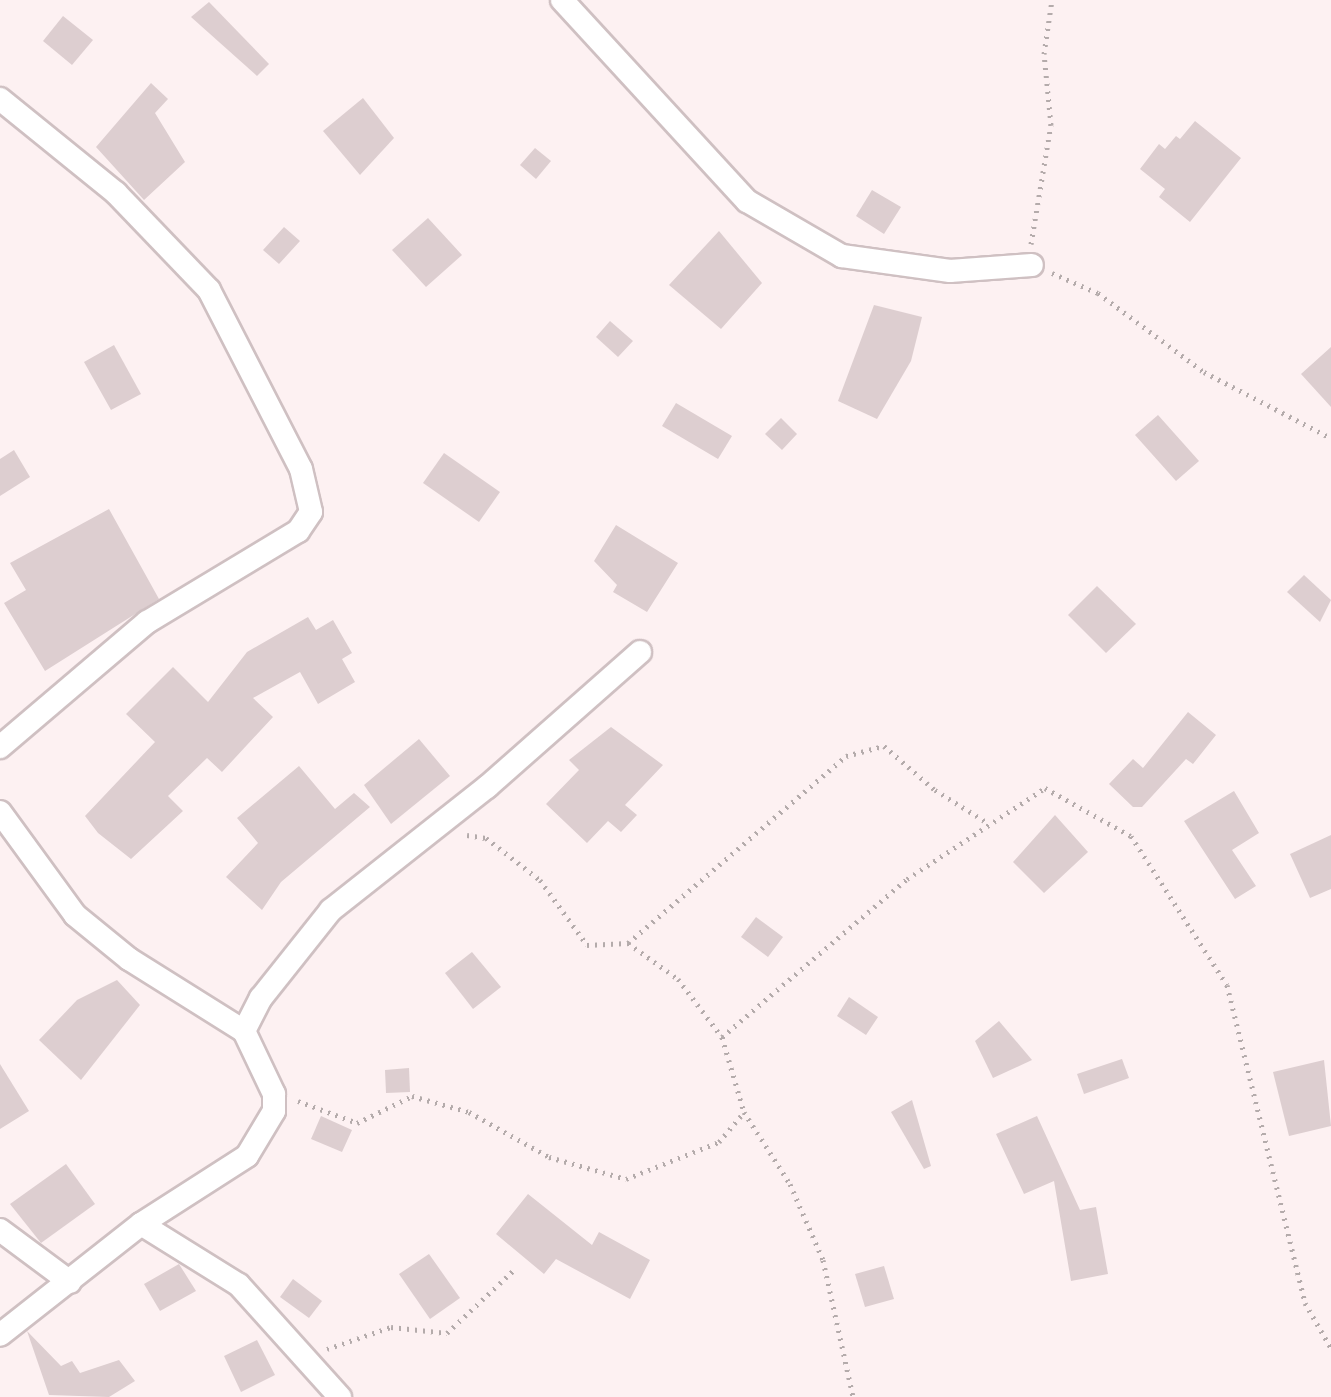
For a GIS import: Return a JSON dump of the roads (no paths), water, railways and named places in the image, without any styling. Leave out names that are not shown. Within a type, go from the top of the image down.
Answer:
[{"type":"street","points":[[562,0],[747,201],[842,256],[950,271],[1032,265]]},
{"type":"street","points":[[0,99],[116,193],[209,290],[301,469],[311,512],[298,531],[147,622],[0,747]]},
{"type":"street","points":[[244,1031],[261,998],[331,910],[430,827],[520,760],[640,652]]},
{"type":"street","points":[[0,812],[75,915],[129,959],[244,1031],[274,1094],[274,1111],[247,1156],[141,1224],[0,1335]]},
{"type":"street","points":[[141,1224],[239,1285],[340,1397]]},
{"type":"street","points":[[0,1230],[70,1282]]}]
